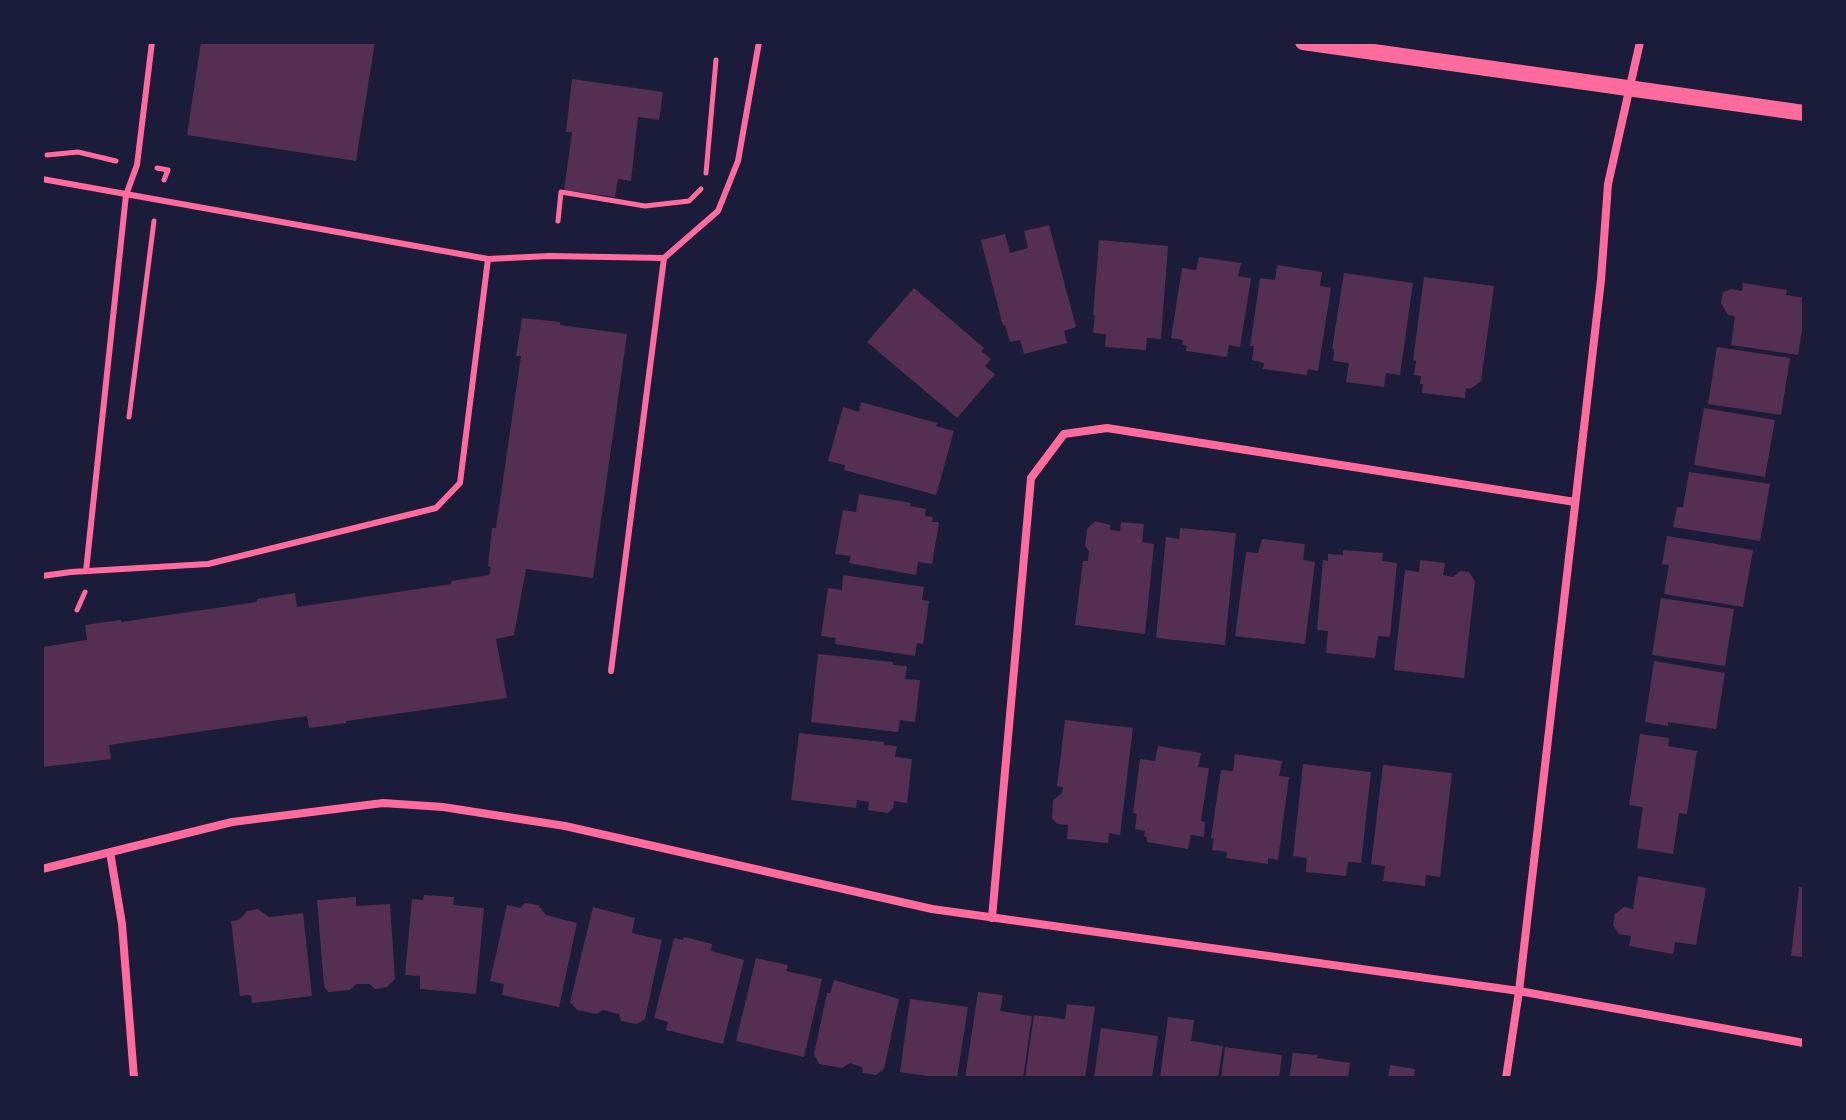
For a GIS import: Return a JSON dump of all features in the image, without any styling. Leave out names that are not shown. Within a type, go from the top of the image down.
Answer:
[{"type":"main road","points":[[1303,42],[1804,113]]},
{"type":"street","points":[[1506,1078],[1519,991],[1601,280],[1608,184],[1640,42]]},
{"type":"street","points":[[992,918],[1031,478],[1064,434],[1107,428],[1575,502]]},
{"type":"street","points":[[42,869],[232,822],[383,803],[443,807],[565,826],[932,909],[1519,991],[1804,1043]]},
{"type":"street","points":[[110,852],[122,924],[134,1078]]},
{"type":"lane","points":[[86,571],[126,195],[137,165],[152,42]]},
{"type":"lane","points":[[611,671],[664,258],[718,211],[738,161],[759,42]]},
{"type":"lane","points":[[42,179],[488,259],[549,256],[664,258]]},
{"type":"lane","points":[[42,576],[208,564],[436,508],[460,483],[488,259]]},
{"type":"path","points":[[558,221],[561,192],[645,206],[689,201],[705,184],[716,60]]},
{"type":"building","points":[[201,42],[375,42],[356,161],[187,135]]},
{"type":"building","points":[[572,79],[663,92],[659,120],[638,117],[631,181],[618,179],[615,197],[564,190],[572,132],[566,132]]},
{"type":"building","points":[[1049,225],[1076,327],[1064,331],[1067,343],[1024,354],[1020,340],[1010,342],[1003,326],[981,240],[1005,234],[1010,253],[1028,248],[1024,231]]},
{"type":"building","points":[[1099,240],[1168,246],[1161,339],[1147,338],[1146,350],[1105,347],[1106,334],[1093,333]]},
{"type":"building","points":[[1199,257],[1241,263],[1238,276],[1251,278],[1240,347],[1229,345],[1227,357],[1186,351],[1183,340],[1171,338],[1182,268],[1196,270]]},
{"type":"building","points":[[1277,265],[1322,272],[1320,286],[1331,288],[1318,371],[1308,369],[1307,375],[1263,369],[1264,363],[1252,360],[1254,346],[1250,346],[1260,278],[1275,280]]},
{"type":"building","points":[[1344,273],[1413,283],[1400,375],[1386,373],[1384,387],[1346,382],[1349,363],[1333,361],[1332,349]]},
{"type":"building","points":[[1424,277],[1494,286],[1481,381],[1470,389],[1466,388],[1465,398],[1422,393],[1421,376],[1414,375],[1416,361],[1413,360]]},
{"type":"building","points":[[1743,283],[1787,290],[1786,295],[1804,298],[1798,355],[1731,345],[1735,316],[1728,315],[1721,303],[1723,292],[1731,289],[1742,291]]},
{"type":"building","points":[[914,288],[984,348],[981,351],[991,359],[985,366],[995,374],[957,418],[867,342]]},
{"type":"building","points":[[522,318],[627,334],[593,578],[526,569],[514,635],[496,639],[507,698],[309,728],[307,716],[109,745],[111,759],[42,767],[42,647],[87,640],[85,625],[257,602],[257,599],[295,593],[297,607],[451,584],[451,581],[489,575],[492,528],[496,528],[521,356],[516,356]]},
{"type":"building","points":[[1717,347],[1790,358],[1781,415],[1708,404]]},
{"type":"building","points":[[861,402],[937,423],[936,426],[954,431],[936,495],[844,470],[845,465],[828,461],[843,407],[859,412]]},
{"type":"building","points":[[1704,408],[1775,420],[1765,477],[1694,465]]},
{"type":"building","points":[[1689,472],[1770,484],[1760,541],[1673,527],[1677,507],[1683,507]]},
{"type":"building","points":[[859,494],[911,503],[910,506],[926,509],[925,516],[933,517],[932,522],[939,522],[932,564],[918,562],[916,575],[849,563],[851,556],[835,554],[843,510],[856,512]]},
{"type":"building","points":[[1095,521],[1110,525],[1110,530],[1120,531],[1121,522],[1144,524],[1142,542],[1154,544],[1145,634],[1075,625],[1083,561],[1088,561],[1089,551],[1085,546],[1087,529]]},
{"type":"building","points":[[1180,528],[1236,533],[1225,645],[1156,638],[1166,537],[1179,539]]},
{"type":"building","points":[[1667,536],[1753,550],[1743,607],[1664,594],[1669,565],[1662,564]]},
{"type":"building","points":[[1262,539],[1305,544],[1303,560],[1315,562],[1305,644],[1235,636],[1246,552],[1258,553]]},
{"type":"building","points":[[1343,550],[1383,553],[1382,561],[1397,563],[1390,637],[1378,636],[1375,658],[1326,653],[1328,631],[1317,630],[1323,560],[1328,561],[1328,554],[1343,555]]},
{"type":"building","points":[[1420,560],[1445,563],[1443,575],[1453,577],[1460,571],[1469,572],[1475,582],[1464,678],[1394,670],[1405,570],[1419,572]]},
{"type":"building","points":[[843,575],[924,587],[922,600],[929,601],[923,644],[917,643],[915,656],[835,644],[836,638],[821,636],[828,588],[842,590]]},
{"type":"building","points":[[1661,598],[1734,609],[1725,666],[1652,655]]},
{"type":"building","points":[[818,654],[907,666],[905,679],[920,680],[915,722],[900,720],[898,732],[811,722]]},
{"type":"building","points":[[1654,661],[1725,673],[1716,729],[1645,722]]},
{"type":"building","points":[[1065,720],[1133,728],[1120,835],[1109,833],[1108,843],[1067,839],[1068,825],[1057,824],[1052,818],[1053,800],[1062,793],[1063,787],[1057,786]]},
{"type":"building","points":[[799,733],[897,746],[895,757],[912,759],[907,803],[894,801],[888,813],[868,810],[869,802],[857,800],[856,808],[791,800]]},
{"type":"building","points":[[1640,734],[1669,738],[1668,746],[1697,751],[1687,814],[1679,813],[1673,854],[1637,848],[1643,807],[1629,805]]},
{"type":"building","points":[[1158,746],[1201,753],[1198,767],[1209,768],[1201,821],[1205,822],[1204,837],[1191,835],[1188,849],[1147,842],[1145,831],[1135,829],[1137,814],[1133,813],[1140,759],[1155,761]]},
{"type":"building","points":[[1235,754],[1282,761],[1279,776],[1289,777],[1278,860],[1268,858],[1268,864],[1226,858],[1227,852],[1212,850],[1221,770],[1233,771]]},
{"type":"building","points":[[1303,764],[1371,772],[1361,863],[1348,862],[1346,876],[1306,872],[1307,858],[1293,856]]},
{"type":"building","points":[[1383,765],[1452,773],[1440,877],[1426,875],[1425,886],[1383,881],[1385,866],[1371,864]]},
{"type":"building","points":[[1638,876],[1706,888],[1696,945],[1675,942],[1673,954],[1629,946],[1631,936],[1619,934],[1613,925],[1615,914],[1624,907],[1633,909]]},
{"type":"building","points":[[1799,887],[1804,888],[1804,957],[1791,956]]},
{"type":"building","points":[[424,895],[454,897],[453,905],[484,908],[476,994],[420,989],[420,976],[405,975],[412,899],[423,900]]},
{"type":"building","points":[[356,897],[356,906],[390,904],[395,979],[387,987],[375,989],[369,984],[356,984],[350,990],[328,992],[324,986],[317,900]]},
{"type":"building","points":[[525,903],[538,905],[546,915],[577,923],[559,1007],[502,995],[504,984],[490,981],[507,905],[520,908]]},
{"type":"building","points":[[593,907],[635,918],[632,933],[662,940],[645,1019],[637,1024],[621,1021],[619,1014],[603,1010],[597,1014],[577,1010],[570,1002]]},
{"type":"building","points":[[258,909],[269,917],[303,913],[312,996],[252,1003],[251,995],[240,996],[231,921],[239,920],[247,911]]},
{"type":"building","points":[[684,937],[712,944],[711,951],[744,960],[723,1044],[666,1030],[668,1022],[654,1018],[674,938],[683,940]]},
{"type":"building","points":[[756,958],[788,965],[786,971],[822,979],[804,1057],[736,1041]]},
{"type":"building","points":[[834,980],[899,999],[884,1069],[876,1075],[863,1073],[862,1067],[850,1063],[842,1068],[819,1064],[814,1054],[827,993],[830,993]]},
{"type":"building","points":[[978,992],[1003,995],[1000,1011],[1032,1016],[1023,1078],[965,1078]]},
{"type":"building","points":[[910,999],[968,1007],[957,1078],[900,1072]]},
{"type":"building","points":[[1067,1004],[1095,1007],[1085,1078],[1025,1078],[1034,1015],[1065,1019]]},
{"type":"building","points":[[1168,1017],[1194,1020],[1191,1041],[1223,1046],[1218,1078],[1160,1078]]},
{"type":"building","points":[[1101,1028],[1158,1036],[1152,1078],[1094,1078]]},
{"type":"building","points":[[1225,1047],[1282,1055],[1279,1078],[1221,1078]]},
{"type":"building","points":[[1293,1053],[1350,1063],[1348,1078],[1289,1078]]},
{"type":"building","points":[[1390,1065],[1415,1069],[1414,1078],[1388,1078]]}]
